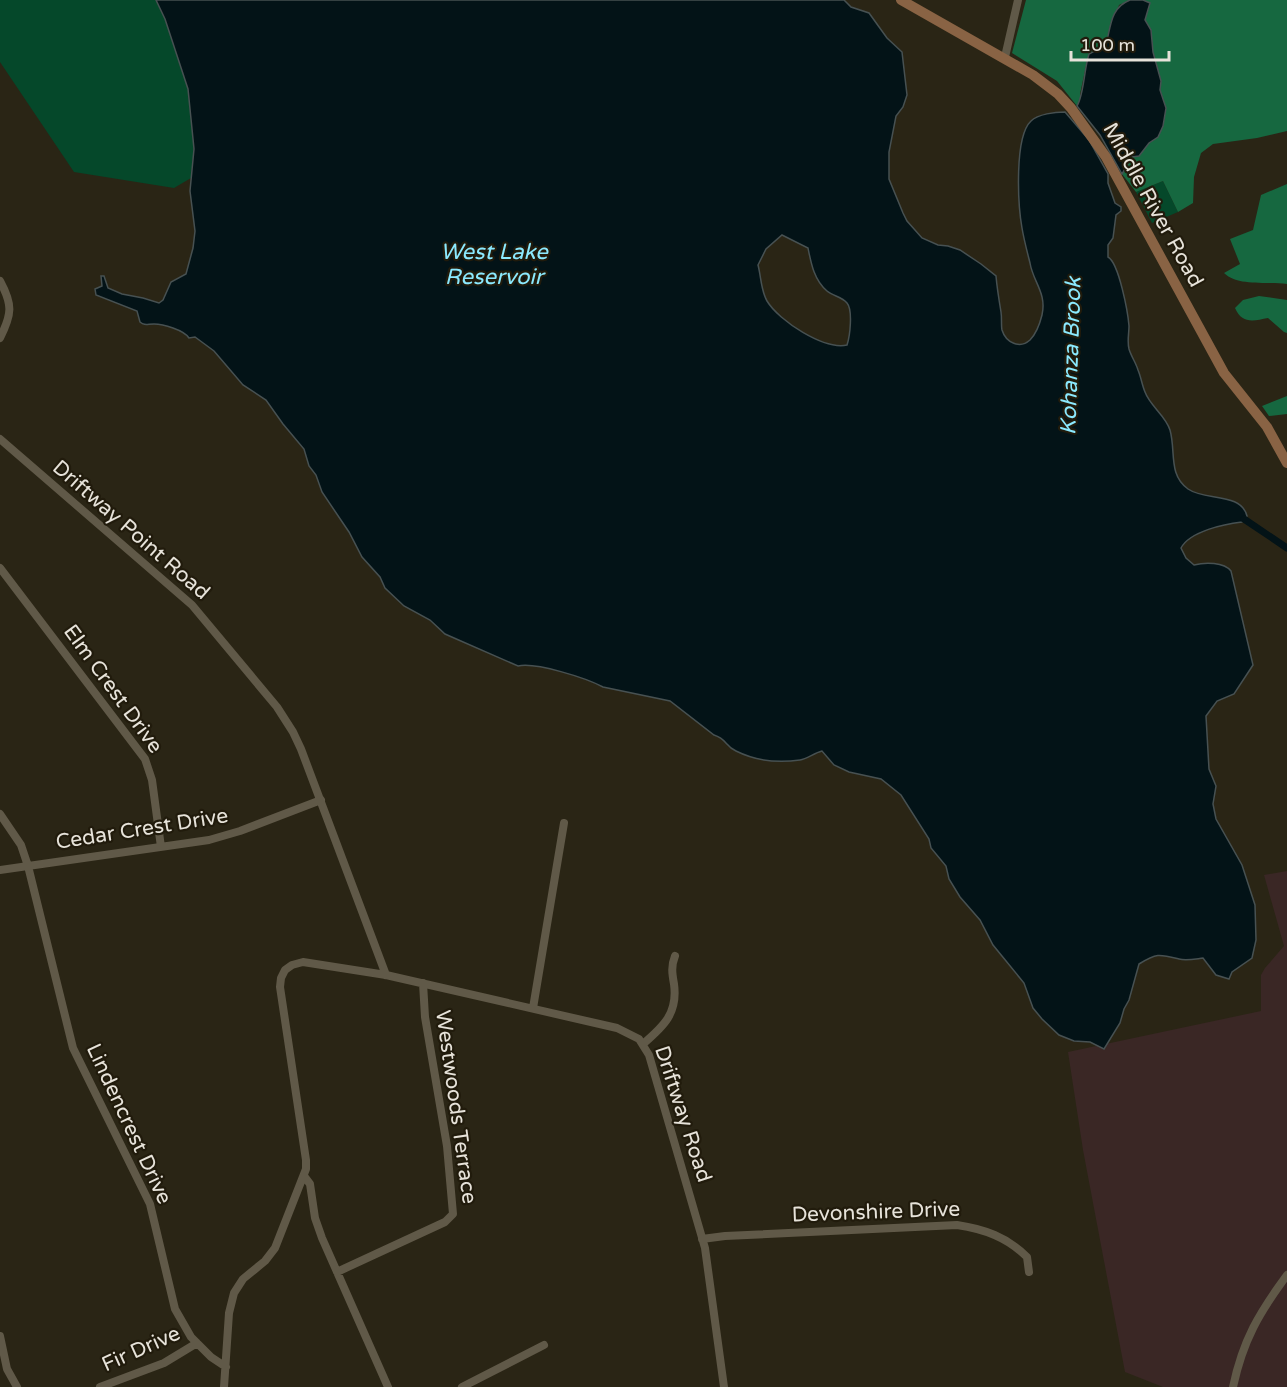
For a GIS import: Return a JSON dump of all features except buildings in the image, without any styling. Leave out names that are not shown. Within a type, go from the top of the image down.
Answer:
[{"type":"main road","name":"Middle River Road","points":[[902,0],[1033,75],[1058,94],[1093,136],[1224,372],[1267,427],[1287,463]]},
{"type":"street","points":[[1005,57],[1018,0]]},
{"type":"street","points":[[0,282],[8,297],[10,309],[0,338]]},
{"type":"street","name":"Driftway Point Road","points":[[0,440],[168,583],[199,613],[286,719],[321,801],[386,975]]},
{"type":"street","name":"Elm Crest Drive","points":[[0,568],[146,759],[152,780],[161,847]]},
{"type":"street","name":"Cedar Crest Drive","points":[[0,870],[224,836],[321,801]]},
{"type":"street","name":"Lindencrest Drive","points":[[0,814],[21,845],[28,866],[75,1053],[145,1192],[154,1217],[175,1309],[184,1328],[197,1343],[226,1367]]},
{"type":"street","points":[[533,1008],[564,823]]},
{"type":"street","points":[[643,1044],[666,1022],[673,1008],[675,996],[671,966],[675,956]]},
{"type":"street","name":"Driftway Road","points":[[304,1176],[306,1160],[279,987],[281,978],[288,967],[307,962],[386,975],[617,1028],[632,1035],[643,1044],[649,1055],[702,1239],[711,1286],[724,1387]]},
{"type":"street","name":"Westwoods Terrace","points":[[337,1272],[445,1222],[453,1214],[447,1146],[425,1017],[423,983]]},
{"type":"street","points":[[304,1176],[310,1184],[318,1226],[388,1387]]},
{"type":"street","points":[[224,1387],[230,1313],[234,1293],[243,1279],[263,1264],[271,1254],[304,1176]]},
{"type":"street","name":"Devonshire Drive","points":[[702,1239],[957,1225],[984,1230],[1011,1244],[1027,1257],[1029,1272]]},
{"type":"street","points":[[1233,1387],[1246,1340],[1287,1275]]},
{"type":"street","points":[[0,1336],[7,1369],[17,1387]]},
{"type":"street","name":"Fir Drive","points":[[100,1387],[164,1363],[197,1343]]},
{"type":"street","points":[[462,1387],[544,1345]]},
{"type":"shaded area","points":[[1287,871],[1287,1387],[1163,1387],[1125,1372],[1083,1150],[1068,1052],[1261,1011],[1261,975],[1284,946],[1264,875]]},
{"type":"green space","points":[[0,0],[156,0],[165,19],[188,89],[194,149],[191,178],[174,188],[74,172],[0,62]]},
{"type":"green space","points":[[1026,0],[1130,0],[1119,5],[1106,45],[1094,51],[1087,61],[1080,94],[1081,100],[1077,106],[1057,81],[1012,53]]},
{"type":"green space","points":[[1143,0],[1287,0],[1287,131],[1213,144],[1201,153],[1194,177],[1193,203],[1178,212],[1163,181],[1136,192],[1122,174],[1132,157],[1139,156],[1149,143],[1158,137],[1165,117],[1151,30],[1145,20],[1150,3]]},
{"type":"green space","points":[[1163,181],[1178,212],[1152,223],[1136,192]]},
{"type":"green space","points":[[1287,184],[1287,284],[1245,282],[1230,277],[1224,273],[1240,264],[1230,239],[1253,230],[1261,195]]},
{"type":"green space","points":[[1259,296],[1287,300],[1287,333],[1268,318],[1248,320],[1241,317],[1235,308],[1243,300]]},
{"type":"green space","points":[[1287,396],[1287,414],[1269,416],[1262,406]]},
{"type":"water","name":"West Lake Reservoir","points":[[156,0],[844,0],[851,7],[869,13],[887,38],[902,52],[907,95],[903,107],[896,116],[889,152],[889,179],[907,221],[922,238],[938,245],[960,250],[996,276],[1002,330],[1010,341],[1018,344],[1026,343],[1034,335],[1043,307],[1043,300],[1032,270],[1021,217],[1019,172],[1022,141],[1031,121],[1047,114],[1065,112],[1089,140],[1108,174],[1108,183],[1115,203],[1121,207],[1121,211],[1116,215],[1113,238],[1108,245],[1108,257],[1116,268],[1125,300],[1129,326],[1129,349],[1147,397],[1170,430],[1178,477],[1188,489],[1195,493],[1238,503],[1247,516],[1242,522],[1200,533],[1192,537],[1181,548],[1186,558],[1194,565],[1214,564],[1224,566],[1231,571],[1253,665],[1234,694],[1217,701],[1206,716],[1209,769],[1216,786],[1213,804],[1216,819],[1242,865],[1255,905],[1256,940],[1252,958],[1232,972],[1229,979],[1216,975],[1203,958],[1185,960],[1162,955],[1154,956],[1139,964],[1120,1023],[1104,1049],[1090,1042],[1074,1041],[1059,1035],[1033,1008],[1024,983],[993,945],[980,920],[960,897],[949,879],[946,866],[931,848],[929,839],[901,795],[881,779],[849,772],[834,765],[822,751],[803,759],[784,761],[760,759],[744,754],[732,749],[721,738],[670,701],[603,687],[573,675],[536,666],[518,666],[445,634],[430,620],[404,606],[385,588],[380,577],[362,557],[349,532],[322,492],[316,475],[309,466],[304,449],[266,400],[243,385],[214,351],[195,337],[189,338],[183,332],[168,326],[143,324],[140,322],[137,311],[96,295],[95,289],[102,286],[101,276],[104,276],[108,288],[122,294],[159,303],[163,300],[171,282],[186,274],[193,248],[195,231],[190,191],[194,149],[188,89],[165,19]],"holes":[[[782,235],[808,248],[819,282],[827,291],[843,299],[849,306],[850,323],[847,345],[826,343],[803,332],[781,317],[765,297],[758,265],[766,249]]]},
{"type":"water","points":[[1130,0],[1143,0],[1150,3],[1145,20],[1151,30],[1153,52],[1161,81],[1160,90],[1166,108],[1163,126],[1158,137],[1149,143],[1139,156],[1132,157],[1122,174],[1100,135],[1077,106],[1089,54],[1106,45],[1115,13],[1123,3]]},
{"type":"waterway","name":"Kohanza Brook","points":[[1244,519],[1287,548]]}]
